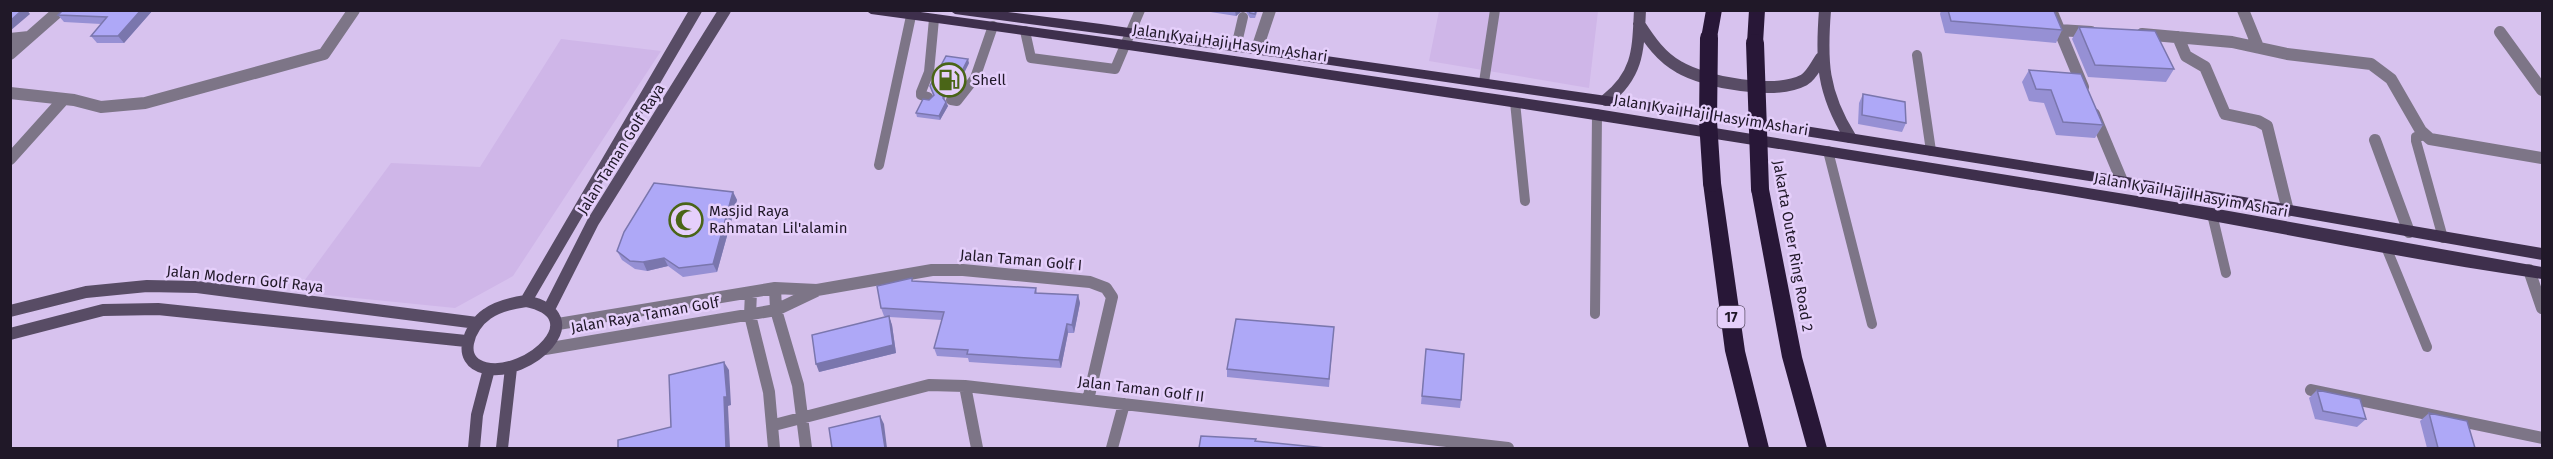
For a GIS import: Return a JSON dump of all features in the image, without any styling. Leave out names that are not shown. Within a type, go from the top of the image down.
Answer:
[{"type":"highway","name":"17","points":[[1714,10],[1709,38],[1708,121],[1712,183],[1736,351],[1759,448]]},
{"type":"highway","name":"Jakarta Outer Ring Road 2","points":[[1757,10],[1755,43],[1760,189],[1792,357],[1817,448]]},
{"type":"main road","name":"Jalan Kyai Haji Hasyim Ashari","points":[[871,10],[912,13],[934,19],[1025,31],[1127,38]]},
{"type":"main road","name":"Jalan Kyai Haji Hasyim Ashari","points":[[955,10],[1234,53],[1515,102],[2212,214],[2386,247],[2536,272]]},
{"type":"main road","name":"Jalan Kyai Haji Hasyim Ashari","points":[[1234,53],[1257,50],[1850,137],[2122,181],[2542,254]]},
{"type":"street","points":[[10,54],[60,10]]},
{"type":"street","points":[[10,93],[101,107],[145,103],[314,59],[324,54],[331,46],[342,24],[354,10]]},
{"type":"street","name":"Jalan Taman Golf Raya","points":[[526,301],[696,10]]},
{"type":"street","name":"Jalan Taman Golf Raya","points":[[550,307],[593,222],[725,10]]},
{"type":"street","points":[[1257,50],[1270,10]]},
{"type":"street","points":[[1606,100],[1621,90],[1630,77],[1636,61],[1640,10]]},
{"type":"street","points":[[1825,10],[1821,58],[1824,86],[1829,103],[1850,137]]},
{"type":"street","points":[[2051,10],[2122,181]]},
{"type":"street","points":[[2243,10],[2258,47]]},
{"type":"street","points":[[1639,24],[1647,41],[1670,62],[1709,81],[1737,86],[1797,83],[1809,76],[1821,58]]},
{"type":"street","points":[[2059,30],[2107,32]]},
{"type":"street","points":[[2500,32],[2542,90]]},
{"type":"street","points":[[2131,34],[2178,37],[2371,64],[2391,79],[2425,135],[2434,140],[2542,158]]},
{"type":"street","points":[[10,39],[29,37]]},
{"type":"street","points":[[2178,37],[2186,56],[2205,67],[2225,114],[2262,121],[2267,126],[2288,211]]},
{"type":"street","points":[[10,159],[63,100]]},
{"type":"street","points":[[2375,140],[2409,232]]},
{"type":"street","name":"Jalan Taman Golf I","points":[[775,288],[818,290],[933,270],[963,270],[1090,282],[1106,288],[1112,297],[1088,400]]},
{"type":"street","points":[[2536,272],[2542,308]]},
{"type":"street","name":"Jalan Modern Golf Raya","points":[[10,311],[86,292],[147,286],[198,287],[477,323]]},
{"type":"street","points":[[775,288],[776,310],[798,385],[806,448]]},
{"type":"street","name":"Jalan Raya Taman Golf","points":[[558,324],[775,288]]},
{"type":"street","name":"Jalan Taman Golf I","points":[[776,310],[818,290]]},
{"type":"street","points":[[751,292],[750,315],[769,392],[774,426],[774,448]]},
{"type":"street","points":[[526,301],[550,307],[556,315],[558,324],[554,337],[545,349],[529,361],[511,368],[489,369],[475,364],[467,354],[466,341],[477,323],[500,307],[526,301]]},
{"type":"street","points":[[10,334],[103,310],[158,309],[466,341]]},
{"type":"street","name":"Jalan Raya Taman Golf","points":[[545,349],[776,310]]},
{"type":"street","points":[[626,311],[626,334]]},
{"type":"street","points":[[502,448],[511,368]]},
{"type":"street","points":[[474,448],[477,415],[489,369]]},
{"type":"street","name":"Jalan Taman Golf II","points":[[774,426],[929,385],[964,386],[1508,448]]},
{"type":"street","points":[[964,386],[976,448]]},
{"type":"street","points":[[2311,390],[2542,438]]},
{"type":"street","points":[[1112,448],[1124,404]]},
{"type":"lane","points":[[1025,31],[1031,58],[1115,69],[1140,10]]},
{"type":"lane","points":[[1484,82],[1495,10]]},
{"type":"lane","points":[[879,165],[912,13]]},
{"type":"lane","points":[[1234,53],[1244,17]]},
{"type":"lane","points":[[928,97],[921,95],[921,92],[929,72],[934,19]]},
{"type":"lane","points":[[951,100],[957,101],[964,97],[982,60],[993,26]]},
{"type":"lane","points":[[1917,55],[1931,151]]},
{"type":"lane","points":[[1515,102],[1525,201]]},
{"type":"lane","points":[[1595,314],[1598,114]]},
{"type":"lane","points":[[2425,135],[2416,137],[2416,141],[2443,238]]},
{"type":"lane","points":[[1828,151],[1872,324]]},
{"type":"lane","points":[[2212,214],[2226,273]]},
{"type":"lane","points":[[2386,247],[2427,347]]},
{"type":"shaded area","points":[[1439,11],[1598,11],[1589,88],[1429,61]]},
{"type":"shaded area","points":[[561,39],[661,51],[513,276],[455,308],[296,292],[391,163],[480,167]]},
{"type":"building","points":[[10,10],[22,10],[10,21]]},
{"type":"building","points":[[63,10],[141,10],[118,36],[91,36],[107,17],[58,15]]},
{"type":"building","points":[[1948,10],[2054,11],[2062,30],[1951,21]]},
{"type":"building","points":[[2079,27],[2155,31],[2174,69],[2095,65]]},
{"type":"building","name":"Shell","points":[[946,56],[968,59],[954,87],[944,91],[943,98],[946,102],[939,116],[916,113],[923,99],[929,100],[934,95],[930,86]]},
{"type":"building","points":[[2029,70],[2081,74],[2103,125],[2063,122],[2051,90],[2036,89]]},
{"type":"building","points":[[1863,94],[1905,102],[1906,123],[1862,115]]},
{"type":"building","name":"Masjid Raya Rahmatan Lil'alamin","points":[[654,183],[733,192],[713,264],[679,268],[664,258],[643,262],[630,261],[617,251],[624,232]]},
{"type":"building","points":[[912,278],[912,281],[1036,288],[1035,293],[1078,295],[1072,325],[1067,324],[1059,360],[967,354],[968,350],[934,348],[944,312],[881,308],[877,286]]},
{"type":"building","points":[[889,316],[893,345],[816,364],[812,335]]},
{"type":"building","points":[[1236,319],[1334,327],[1329,379],[1227,369]]},
{"type":"building","points":[[1426,349],[1464,354],[1461,400],[1422,396]]},
{"type":"building","points":[[724,362],[727,397],[724,397],[726,448],[618,448],[618,440],[671,427],[669,375]]},
{"type":"building","points":[[2317,390],[2360,399],[2366,419],[2323,411]]},
{"type":"building","points":[[2429,413],[2467,421],[2475,448],[2438,448]]},
{"type":"building","points":[[880,416],[885,448],[832,448],[829,428]]},
{"type":"building","points":[[1201,436],[1256,439],[1255,441],[1326,448],[1199,448]]},
{"type":"place","name":"Shell","points":[[949,80]]},
{"type":"place","name":"Masjid Raya Rahmatan Lil'alamin","points":[[686,220]]}]
